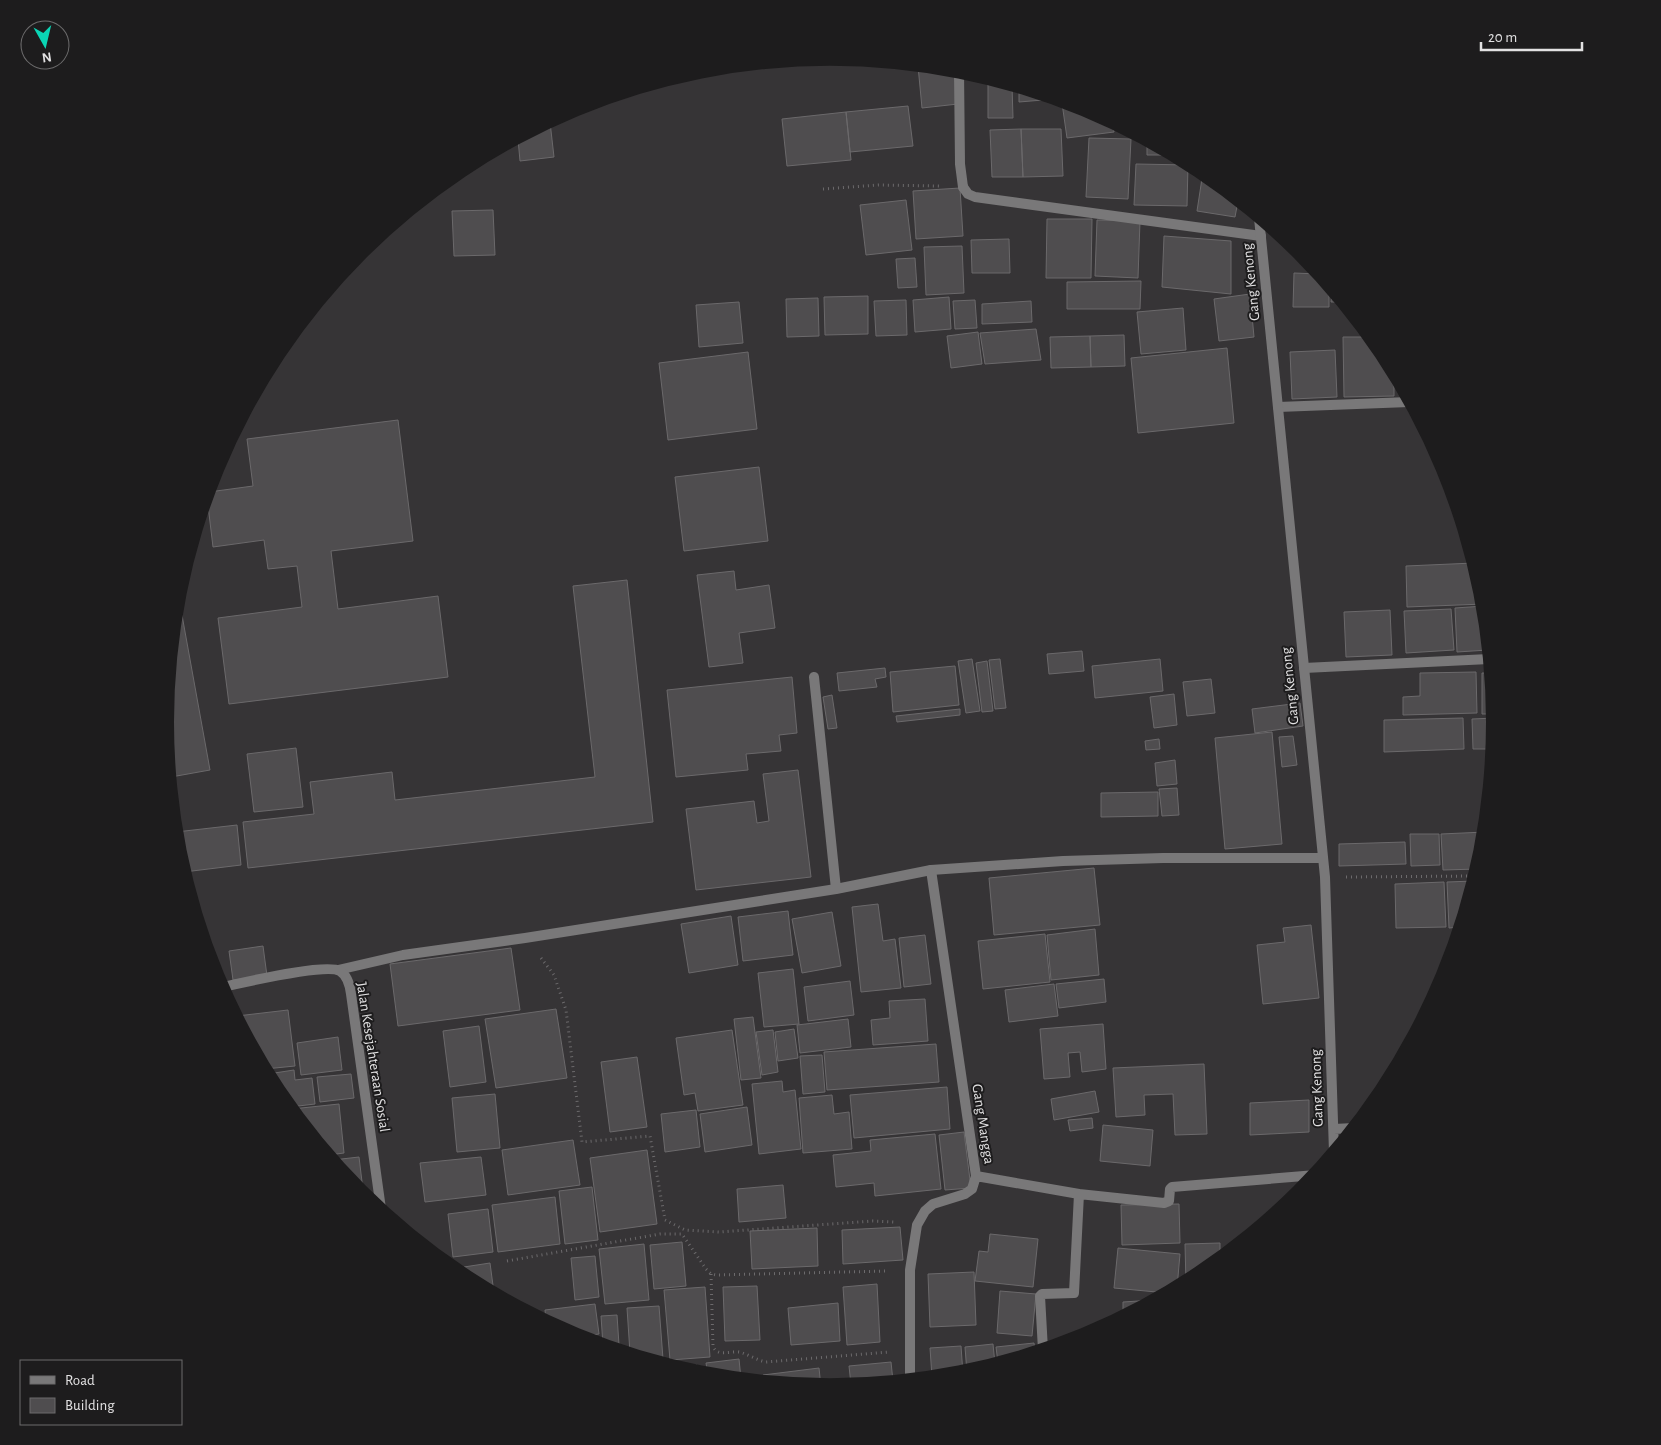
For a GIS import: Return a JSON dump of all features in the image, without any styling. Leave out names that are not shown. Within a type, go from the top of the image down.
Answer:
[{"type":"street","points":[[959,79],[960,164],[962,187],[968,194],[975,197],[1261,236]]},
{"type":"street","name":"Gang Kenong","points":[[1260,226],[1325,877],[1334,1143]]},
{"type":"street","points":[[1278,407],[1403,402]]},
{"type":"street","points":[[1304,668],[1483,659]]},
{"type":"street","points":[[814,677],[836,889]]},
{"type":"street","points":[[338,970],[403,955],[525,938],[836,889],[931,870],[1063,861],[1163,858],[1322,858]]},
{"type":"street","name":"Gang Mangga","points":[[916,1225],[925,1211],[933,1204],[972,1190],[976,1176],[931,870]]},
{"type":"street","name":"Jalan Kesejahteraan Sosial","points":[[229,986],[320,969],[338,970],[345,976],[351,994],[379,1198]]},
{"type":"street","points":[[1334,1129],[1346,1128]]},
{"type":"street","points":[[976,1176],[1079,1194],[1164,1203],[1169,1201],[1170,1189],[1172,1187],[1305,1176]]},
{"type":"street","points":[[1043,1343],[1040,1296],[1042,1294],[1074,1293],[1079,1194]]},
{"type":"street","points":[[910,1374],[910,1270],[916,1225]]},
{"type":"path","points":[[823,189],[878,185],[962,187]]},
{"type":"path","points":[[1325,877],[1468,876]]},
{"type":"path","points":[[525,938],[554,975],[566,1010],[582,1142],[650,1136],[665,1220],[685,1230],[719,1232],[873,1222],[905,1222],[916,1225]]},
{"type":"path","points":[[507,1260],[660,1234],[682,1234],[711,1274],[713,1346],[715,1351],[739,1352],[766,1362],[910,1350]]},
{"type":"path","points":[[711,1274],[910,1270]]},
{"type":"building","points":[[919,72],[955,78],[958,104],[922,108]]},
{"type":"building","points":[[988,86],[1012,93],[1013,118],[988,118]]},
{"type":"building","points":[[1019,95],[1039,100],[1019,102]]},
{"type":"building","points":[[908,106],[913,146],[850,152],[846,112]]},
{"type":"building","points":[[1063,109],[1114,131],[1114,132],[1067,138]]},
{"type":"building","points":[[846,112],[851,160],[787,166],[782,119]]},
{"type":"building","points":[[551,129],[554,157],[520,161],[519,145]]},
{"type":"building","points":[[1021,129],[1061,129],[1063,176],[1023,177]]},
{"type":"building","points":[[1021,129],[1023,177],[992,177],[990,130]]},
{"type":"building","points":[[1089,138],[1131,139],[1128,199],[1086,197]]},
{"type":"building","points":[[1147,148],[1161,155],[1147,155]]},
{"type":"building","points":[[1136,164],[1176,165],[1188,172],[1187,206],[1134,205]]},
{"type":"building","points":[[1202,182],[1237,208],[1235,217],[1197,211]]},
{"type":"building","points":[[960,188],[963,236],[916,239],[913,191]]},
{"type":"building","points":[[906,200],[912,250],[866,255],[860,205]]},
{"type":"building","points":[[493,210],[495,255],[454,256],[452,211]]},
{"type":"building","points":[[1047,219],[1092,219],[1091,278],[1046,278]]},
{"type":"building","points":[[1097,220],[1140,221],[1138,278],[1095,276]]},
{"type":"building","points":[[1164,236],[1231,241],[1231,294],[1162,287]]},
{"type":"building","points":[[1009,239],[1010,273],[972,273],[971,240]]},
{"type":"building","points":[[962,246],[964,293],[926,295],[924,247]]},
{"type":"building","points":[[915,258],[917,287],[898,288],[896,259]]},
{"type":"building","points":[[1294,273],[1309,274],[1329,296],[1329,307],[1293,307]]},
{"type":"building","points":[[1141,281],[1140,309],[1067,309],[1067,282]]},
{"type":"building","points":[[1250,294],[1254,337],[1219,341],[1214,299]]},
{"type":"building","points":[[868,296],[868,334],[825,335],[824,297]]},
{"type":"building","points":[[949,297],[951,329],[915,332],[913,300]]},
{"type":"building","points":[[818,298],[819,336],[787,337],[786,299]]},
{"type":"building","points":[[906,300],[907,335],[876,336],[874,301]]},
{"type":"building","points":[[975,300],[977,328],[955,329],[953,301]]},
{"type":"building","points":[[1031,301],[1032,322],[982,324],[982,304]]},
{"type":"building","points":[[739,302],[743,343],[699,347],[696,305]]},
{"type":"building","points":[[1183,308],[1186,350],[1141,354],[1137,312]]},
{"type":"building","points":[[1036,329],[1041,360],[985,364],[980,333]]},
{"type":"building","points":[[978,332],[982,364],[951,368],[947,336]]},
{"type":"building","points":[[1124,335],[1125,366],[1091,367],[1090,336]]},
{"type":"building","points":[[1090,336],[1091,367],[1051,368],[1050,337]]},
{"type":"building","points":[[1343,337],[1361,337],[1394,386],[1394,396],[1344,397]]},
{"type":"building","points":[[1227,348],[1234,423],[1138,433],[1131,358]]},
{"type":"building","points":[[1335,350],[1337,397],[1292,399],[1290,352]]},
{"type":"building","points":[[748,352],[757,429],[668,440],[659,363]]},
{"type":"building","points":[[398,420],[413,541],[331,551],[338,609],[438,596],[448,677],[229,704],[218,618],[302,607],[297,566],[268,569],[264,540],[213,547],[209,512],[217,491],[253,486],[247,439]]},
{"type":"building","points":[[759,467],[768,541],[684,551],[675,477]]},
{"type":"building","points":[[1467,563],[1476,604],[1407,607],[1406,566]]},
{"type":"building","points":[[734,571],[736,590],[769,585],[775,628],[739,633],[743,663],[709,667],[697,575]]},
{"type":"building","points":[[627,580],[653,822],[248,868],[243,822],[314,814],[310,782],[392,772],[395,800],[595,777],[573,586]]},
{"type":"building","points":[[1476,607],[1482,650],[1457,652],[1455,608]]},
{"type":"building","points":[[1451,609],[1454,650],[1406,653],[1404,611]]},
{"type":"building","points":[[1390,610],[1392,655],[1346,657],[1344,612]]},
{"type":"building","points":[[183,620],[210,770],[177,776],[174,722],[176,680]]},
{"type":"building","points":[[1082,651],[1084,671],[1049,674],[1047,654]]},
{"type":"building","points":[[972,659],[980,711],[966,713],[958,661]]},
{"type":"building","points":[[1000,659],[1006,708],[995,709],[989,660]]},
{"type":"building","points":[[1160,659],[1163,691],[1095,698],[1092,666]]},
{"type":"building","points":[[987,661],[993,711],[982,712],[976,663]]},
{"type":"building","points":[[955,666],[959,705],[893,712],[890,672]]},
{"type":"building","points":[[885,668],[886,677],[875,679],[877,687],[839,691],[837,673]]},
{"type":"building","points":[[1476,672],[1477,713],[1403,715],[1403,697],[1420,696],[1420,673]]},
{"type":"building","points":[[1482,673],[1484,673],[1487,714],[1482,714]]},
{"type":"building","points":[[792,677],[797,733],[779,735],[781,751],[746,754],[748,770],[676,777],[667,690]]},
{"type":"building","points":[[1211,679],[1215,713],[1187,716],[1183,682]]},
{"type":"building","points":[[1174,694],[1177,725],[1154,728],[1150,697]]},
{"type":"building","points":[[832,695],[837,728],[828,729],[823,697]]},
{"type":"building","points":[[1300,703],[1303,726],[1255,733],[1252,709]]},
{"type":"building","points":[[960,709],[960,715],[897,722],[896,716]]},
{"type":"building","points":[[1463,718],[1464,749],[1384,752],[1384,720]]},
{"type":"building","points":[[1487,718],[1486,749],[1473,749],[1472,719]]},
{"type":"building","points":[[1272,732],[1282,844],[1225,849],[1215,738]]},
{"type":"building","points":[[1293,736],[1297,765],[1282,767],[1279,737]]},
{"type":"building","points":[[1159,739],[1160,749],[1146,750],[1145,741]]},
{"type":"building","points":[[296,748],[303,807],[254,812],[247,754]]},
{"type":"building","points":[[1175,760],[1177,784],[1157,786],[1155,763]]},
{"type":"building","points":[[798,770],[811,877],[696,890],[686,809],[754,801],[757,823],[769,821],[763,774]]},
{"type":"building","points":[[1177,788],[1179,815],[1162,816],[1159,789]]},
{"type":"building","points":[[1158,792],[1158,816],[1101,817],[1101,793]]},
{"type":"building","points":[[237,825],[241,865],[192,871],[184,831]]},
{"type":"building","points":[[1477,832],[1470,869],[1443,870],[1441,834]]},
{"type":"building","points":[[1410,834],[1439,834],[1440,865],[1411,866]]},
{"type":"building","points":[[1405,842],[1406,864],[1339,866],[1339,844]]},
{"type":"building","points":[[1094,868],[1100,925],[994,935],[989,878]]},
{"type":"building","points":[[1467,881],[1454,928],[1449,928],[1447,882]]},
{"type":"building","points":[[1444,882],[1446,927],[1396,928],[1395,884]]},
{"type":"building","points":[[878,904],[883,941],[895,939],[901,988],[861,992],[852,907]]},
{"type":"building","points":[[788,911],[793,955],[743,961],[738,917]]},
{"type":"building","points":[[832,912],[841,966],[802,973],[792,919]]},
{"type":"building","points":[[731,916],[738,965],[689,973],[681,924]]},
{"type":"building","points":[[1311,925],[1319,998],[1263,1004],[1257,945],[1285,942],[1283,928]]},
{"type":"building","points":[[1095,929],[1099,975],[1051,980],[1047,935]]},
{"type":"building","points":[[1045,934],[1050,982],[983,989],[978,941]]},
{"type":"building","points":[[925,935],[931,984],[904,987],[899,938]]},
{"type":"building","points":[[263,946],[267,976],[233,980],[229,951]]},
{"type":"building","points":[[511,948],[520,1010],[398,1026],[390,964]]},
{"type":"building","points":[[793,969],[799,1024],[764,1027],[758,973]]},
{"type":"building","points":[[1104,979],[1106,1002],[1059,1008],[1056,984]]},
{"type":"building","points":[[850,981],[854,1015],[808,1021],[804,987]]},
{"type":"building","points":[[1054,984],[1058,1016],[1009,1022],[1005,990]]},
{"type":"building","points":[[925,999],[928,1041],[873,1045],[871,1020],[890,1018],[889,1001]]},
{"type":"building","points":[[556,1009],[567,1078],[496,1088],[485,1019]]},
{"type":"building","points":[[288,1010],[295,1066],[273,1068],[243,1015]]},
{"type":"building","points":[[753,1017],[761,1078],[741,1080],[734,1019]]},
{"type":"building","points":[[848,1019],[851,1047],[800,1053],[797,1025]]},
{"type":"building","points":[[1103,1024],[1106,1069],[1082,1072],[1080,1052],[1068,1053],[1070,1077],[1044,1079],[1040,1029]]},
{"type":"building","points":[[479,1026],[486,1082],[450,1087],[443,1031]]},
{"type":"building","points":[[794,1029],[798,1058],[778,1061],[775,1032]]},
{"type":"building","points":[[732,1030],[743,1105],[698,1111],[695,1093],[684,1095],[676,1038]]},
{"type":"building","points":[[773,1030],[778,1072],[762,1075],[756,1032]]},
{"type":"building","points":[[338,1037],[342,1070],[301,1075],[297,1043]]},
{"type":"building","points":[[936,1044],[939,1082],[827,1090],[824,1052]]},
{"type":"building","points":[[822,1055],[825,1092],[803,1094],[800,1056]]},
{"type":"building","points":[[637,1057],[647,1127],[610,1132],[601,1062]]},
{"type":"building","points":[[1204,1064],[1207,1134],[1175,1135],[1173,1094],[1144,1095],[1145,1115],[1116,1117],[1113,1068]]},
{"type":"building","points":[[294,1070],[295,1080],[312,1078],[315,1104],[299,1106],[276,1073]]},
{"type":"building","points":[[351,1074],[354,1098],[320,1102],[317,1077]]},
{"type":"building","points":[[782,1081],[783,1092],[795,1090],[801,1149],[759,1154],[752,1084]]},
{"type":"building","points":[[947,1087],[950,1129],[854,1138],[850,1095]]},
{"type":"building","points":[[1095,1091],[1099,1112],[1054,1120],[1051,1099]]},
{"type":"building","points":[[495,1094],[500,1148],[457,1152],[452,1098]]},
{"type":"building","points":[[832,1095],[834,1114],[849,1112],[852,1149],[803,1153],[799,1098]]},
{"type":"building","points":[[1309,1100],[1309,1132],[1250,1135],[1250,1103]]},
{"type":"building","points":[[339,1104],[344,1153],[336,1154],[300,1108]]},
{"type":"building","points":[[747,1107],[752,1145],[705,1152],[700,1114]]},
{"type":"building","points":[[696,1110],[700,1147],[665,1152],[661,1114]]},
{"type":"building","points":[[1092,1118],[1093,1128],[1070,1131],[1068,1120]]},
{"type":"building","points":[[1103,1125],[1153,1130],[1150,1166],[1100,1161]]},
{"type":"building","points":[[964,1132],[971,1188],[945,1190],[939,1135]]},
{"type":"building","points":[[935,1134],[941,1189],[875,1196],[874,1183],[836,1187],[833,1155],[871,1151],[870,1140]]},
{"type":"building","points":[[573,1140],[580,1185],[508,1195],[502,1150]]},
{"type":"building","points":[[647,1150],[657,1224],[600,1232],[590,1158]]},
{"type":"building","points":[[359,1157],[362,1183],[341,1159]]},
{"type":"building","points":[[481,1157],[486,1195],[425,1202],[420,1163]]},
{"type":"building","points":[[783,1185],[786,1218],[739,1222],[737,1189]]},
{"type":"building","points":[[592,1187],[598,1240],[565,1244],[559,1191]]},
{"type":"building","points":[[555,1197],[560,1244],[498,1252],[492,1205]]},
{"type":"building","points":[[1179,1204],[1180,1243],[1122,1245],[1121,1205]]},
{"type":"building","points":[[488,1209],[493,1252],[453,1257],[448,1214]]},
{"type":"building","points":[[900,1227],[903,1260],[843,1264],[842,1230]]},
{"type":"building","points":[[817,1228],[818,1266],[752,1269],[750,1231]]},
{"type":"building","points":[[990,1234],[1038,1239],[1033,1287],[975,1281],[979,1251],[988,1252]]},
{"type":"building","points":[[682,1242],[686,1286],[654,1289],[650,1245]]},
{"type":"building","points":[[1220,1243],[1220,1250],[1186,1274],[1185,1244]]},
{"type":"building","points":[[644,1244],[649,1300],[605,1304],[599,1249]]},
{"type":"building","points":[[1118,1248],[1180,1254],[1178,1279],[1157,1292],[1114,1288]]},
{"type":"building","points":[[595,1256],[599,1297],[575,1300],[571,1258]]},
{"type":"building","points":[[490,1263],[493,1285],[466,1268],[464,1267]]},
{"type":"building","points":[[974,1272],[976,1325],[930,1327],[928,1274]]},
{"type":"building","points":[[877,1284],[880,1342],[847,1345],[843,1287]]},
{"type":"building","points":[[757,1286],[760,1340],[725,1341],[723,1287]]},
{"type":"building","points":[[705,1287],[710,1357],[676,1360],[670,1358],[664,1290]]},
{"type":"building","points":[[1000,1291],[1036,1294],[1032,1336],[997,1333]]},
{"type":"building","points":[[1140,1301],[1123,1310],[1123,1302]]},
{"type":"building","points":[[838,1303],[840,1341],[791,1345],[788,1308]]},
{"type":"building","points":[[595,1304],[599,1334],[594,1335],[579,1329],[545,1313],[545,1310]]},
{"type":"building","points":[[659,1306],[663,1356],[630,1347],[627,1308]]},
{"type":"building","points":[[617,1315],[619,1344],[602,1338],[601,1316]]},
{"type":"building","points":[[1034,1343],[1034,1346],[997,1357],[996,1347]]},
{"type":"building","points":[[993,1344],[994,1357],[966,1364],[965,1347]]},
{"type":"building","points":[[961,1346],[962,1365],[932,1370],[930,1348]]},
{"type":"building","points":[[739,1359],[740,1372],[707,1367],[706,1363]]},
{"type":"building","points":[[891,1362],[892,1375],[850,1378],[849,1366]]},
{"type":"building","points":[[819,1368],[820,1379],[788,1377],[764,1375]]}]
